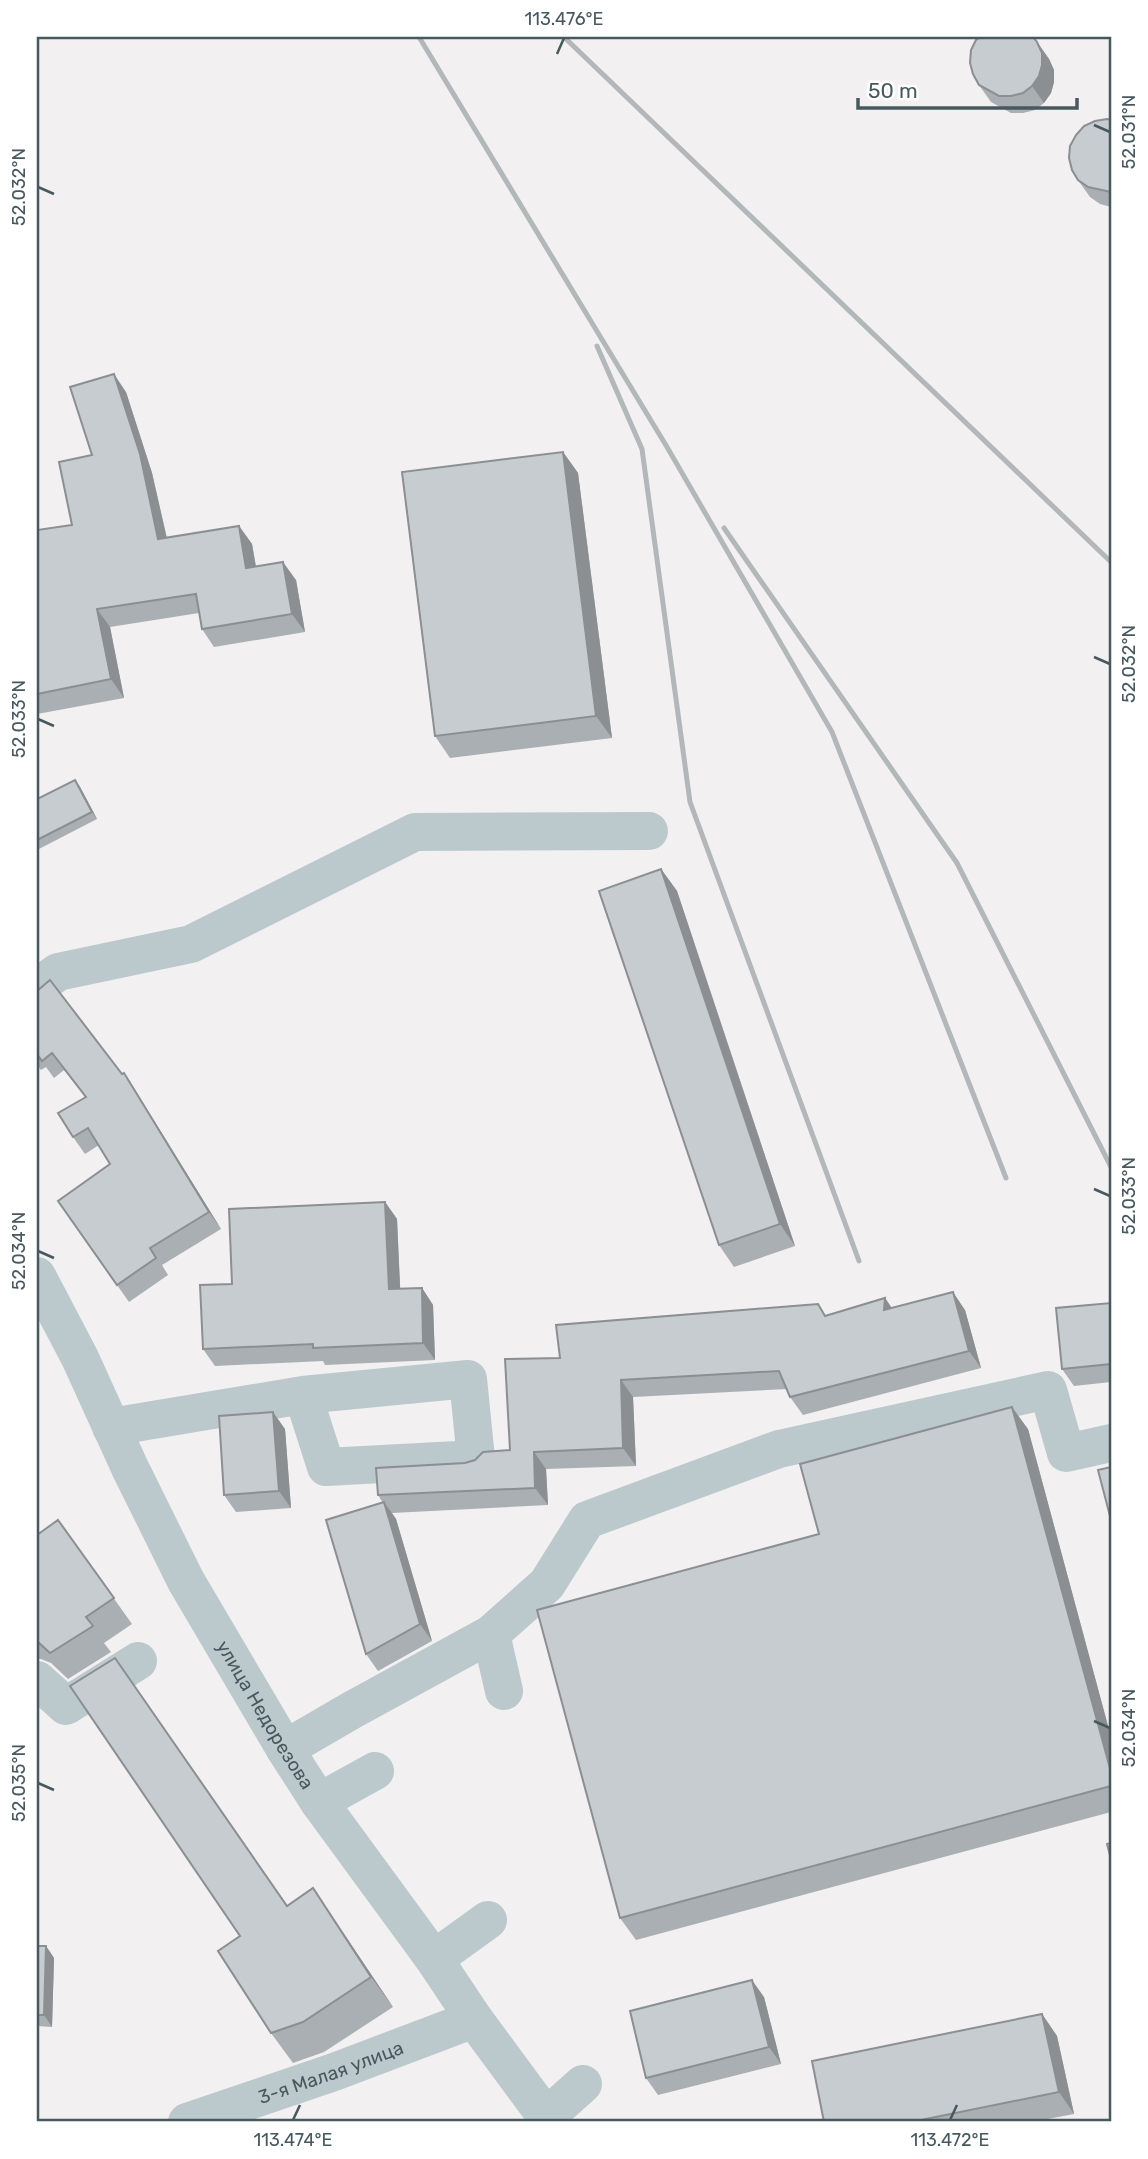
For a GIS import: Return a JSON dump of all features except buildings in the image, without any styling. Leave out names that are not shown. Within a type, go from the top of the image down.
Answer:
[{"type":"street","points":[[37,987],[58,972],[191,944],[415,832],[649,831]]},
{"type":"street","name":"улица Недорезова","points":[[37,1276],[80,1358],[186,1581],[285,1749],[319,1802],[548,2119]]},
{"type":"street","points":[[37,1314],[80,1358]]},
{"type":"street","points":[[285,1749],[491,1634],[547,1584],[587,1520],[779,1448],[1048,1390],[1066,1453],[1111,1443]]},
{"type":"street","points":[[111,1427],[303,1395]]},
{"type":"street","points":[[491,1634],[504,1691]]},
{"type":"street","points":[[37,1680],[66,1706],[138,1661]]},
{"type":"street","points":[[319,1802],[375,1770]]},
{"type":"street","points":[[434,1959],[488,1920]]},
{"type":"street","name":"3-я Малая улица","points":[[187,2122],[334,2072],[474,2019]]},
{"type":"street","points":[[548,2119],[583,2084]]},
{"type":"railway","points":[[419,37],[667,447],[832,732],[1006,1178]]},
{"type":"railway","points":[[564,37],[1111,562]]},
{"type":"railway","points":[[597,346],[642,449],[690,802],[859,1261]]},
{"type":"railway","points":[[724,528],[957,863],[1111,1167]]}]
